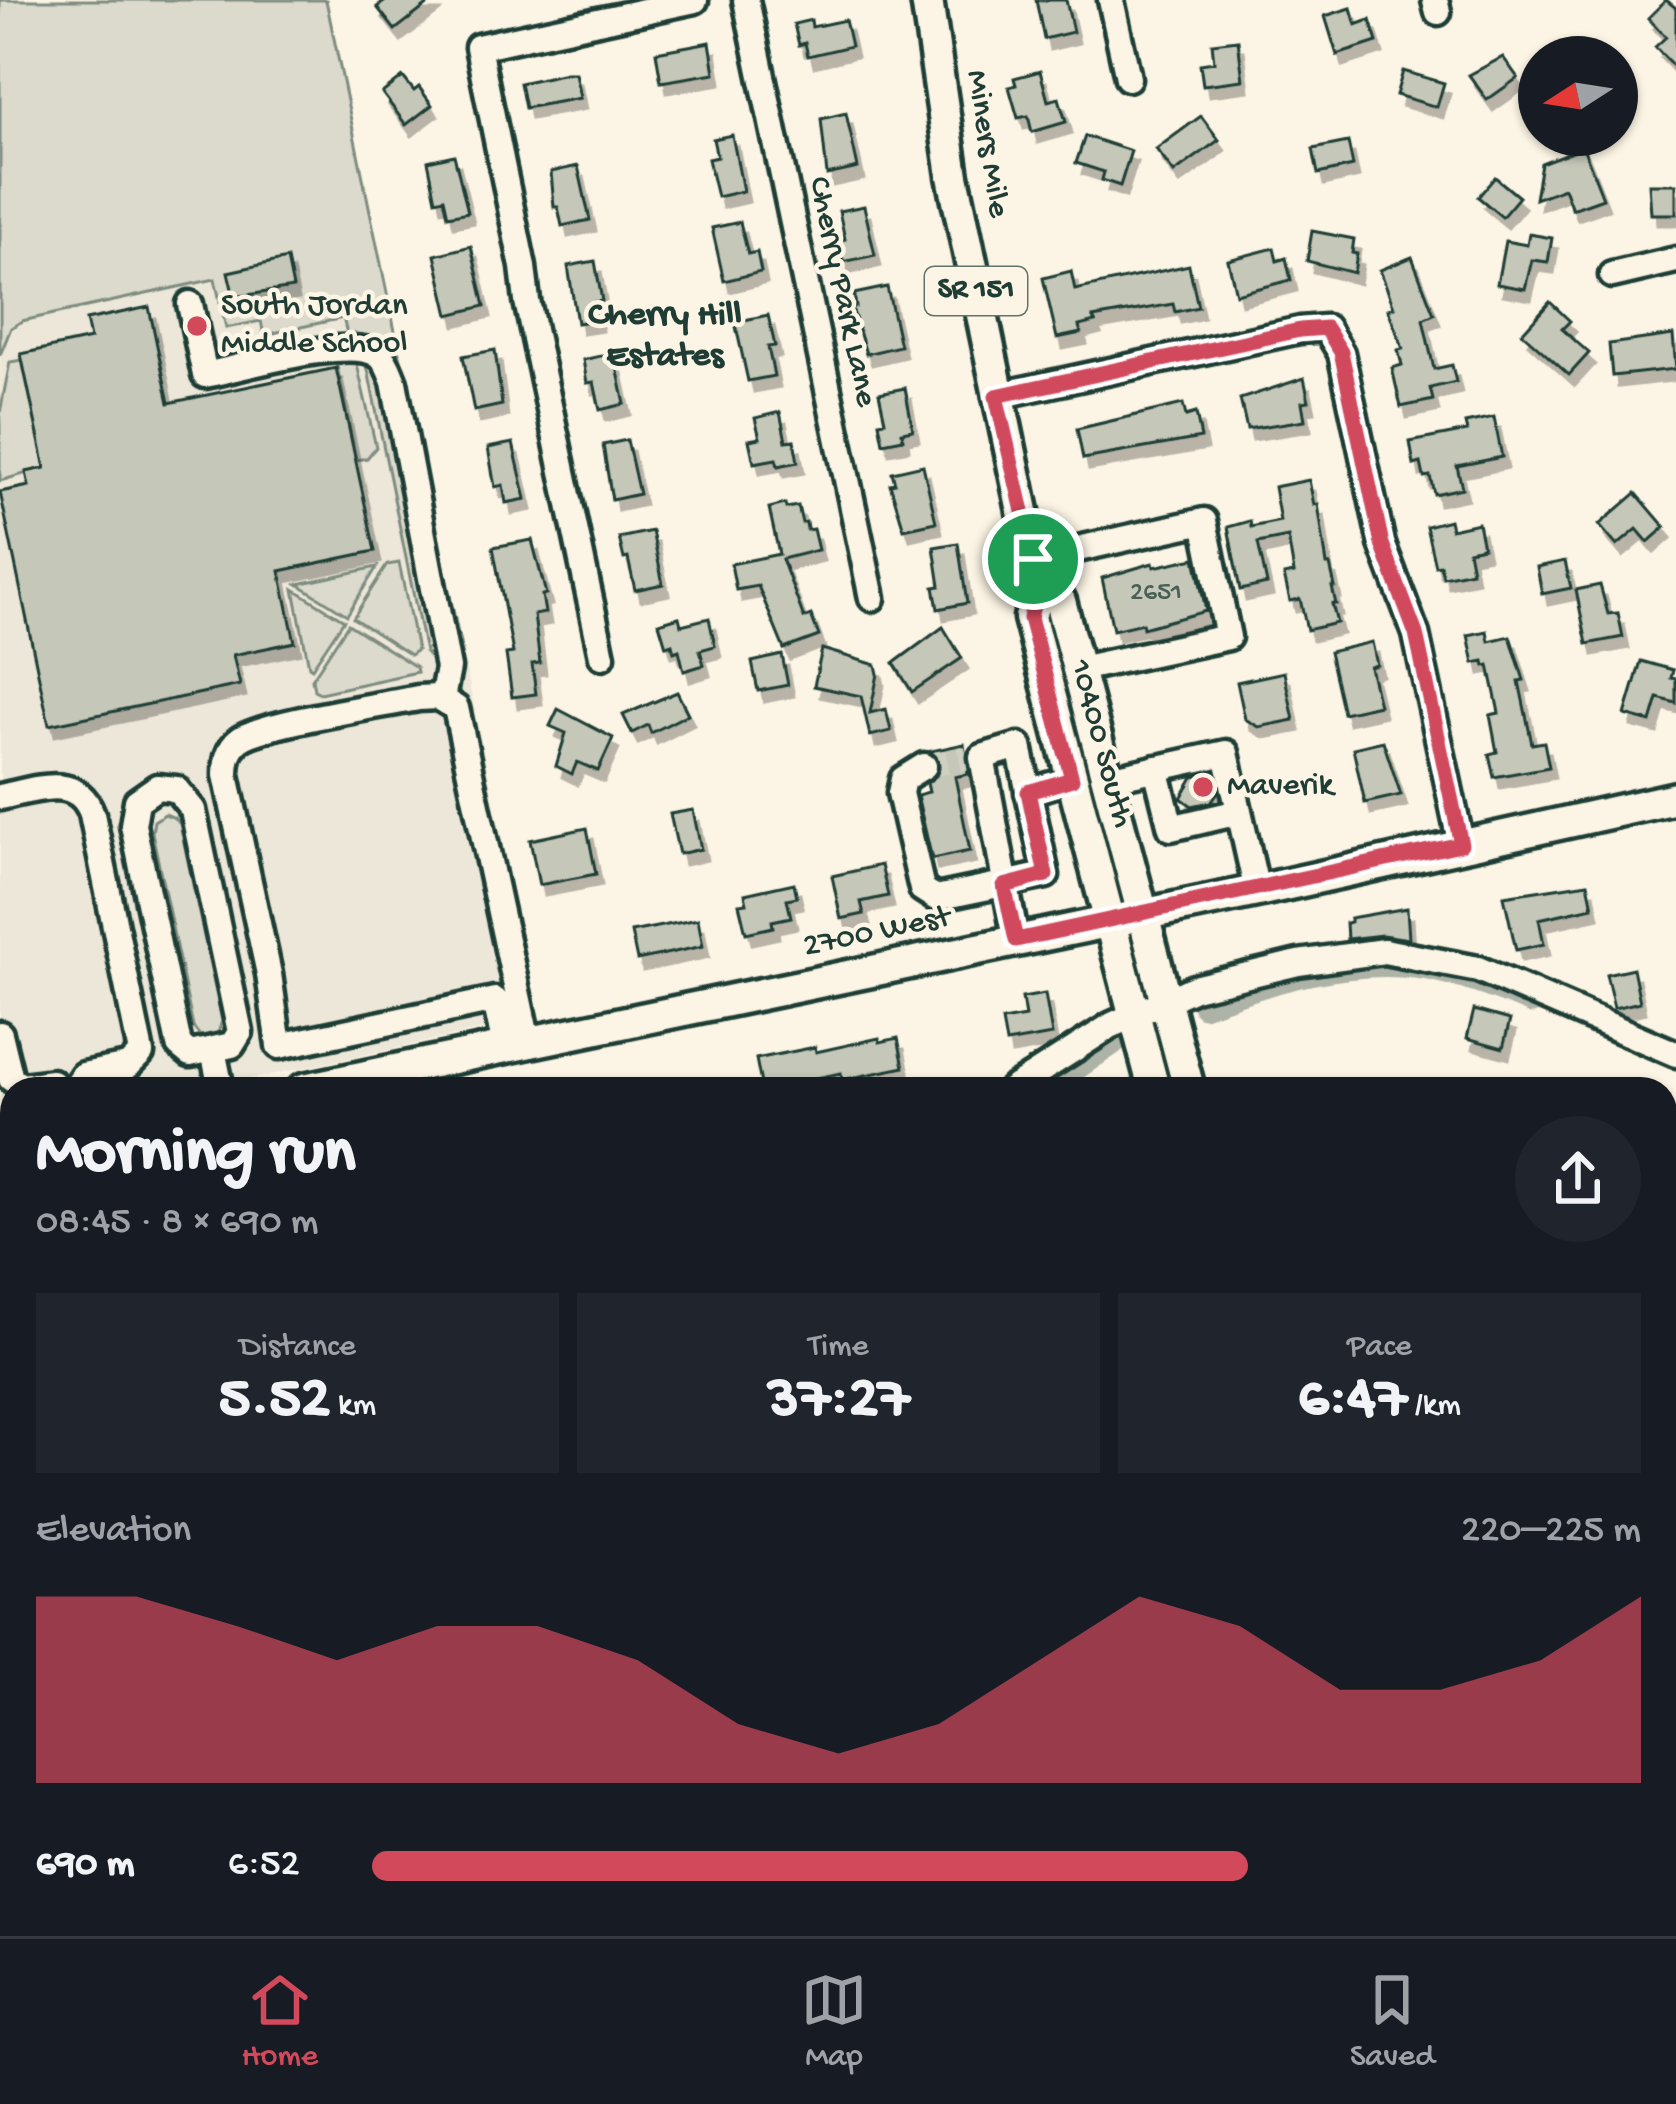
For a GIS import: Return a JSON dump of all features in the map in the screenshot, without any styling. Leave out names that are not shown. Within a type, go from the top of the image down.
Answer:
[{"type":"main road","name":"Miners Mile","points":[[927,0],[953,176],[1036,569]]},
{"type":"main road","name":"10400 South","points":[[1036,569],[1060,601],[1144,914]]},
{"type":"main road","name":"10400 South","points":[[1036,569],[1030,618],[1109,921]]},
{"type":"main road","name":"2700 West","points":[[362,1077],[1257,891],[1676,798]]},
{"type":"main road","name":"SR 151","points":[[1144,914],[1186,1077]]},
{"type":"main road","name":"SR 151","points":[[1109,921],[1151,1077]]},
{"type":"street","points":[[602,656],[478,47],[695,0]]},
{"type":"street","name":"Cherry Park Lane","points":[[746,0],[872,598]]},
{"type":"street","points":[[1111,0],[1127,78]]},
{"type":"street","points":[[1612,274],[1676,260]]},
{"type":"street","points":[[190,304],[205,375],[336,348],[359,346],[382,358],[394,382],[448,668],[442,699]]},
{"type":"street","points":[[996,396],[1326,328],[1341,352],[1382,544],[1416,634],[1461,844]]},
{"type":"street","points":[[1036,569],[1204,521],[1228,637],[1079,669]]},
{"type":"street","points":[[418,698],[442,699],[458,712],[516,1045],[495,1000],[279,1046],[269,974],[226,775],[232,748],[253,733],[418,698]]},
{"type":"street","points":[[924,766],[903,779],[900,793],[922,889],[936,898],[1004,886],[1046,875],[1018,746],[974,757],[1004,886],[1016,940]]},
{"type":"street","points":[[1109,778],[1226,753],[1257,891]]},
{"type":"street","points":[[1156,768],[1171,828],[1239,812]]},
{"type":"street","points":[[1028,792],[1072,779]]},
{"type":"street","points":[[0,797],[60,786],[84,798],[92,814],[141,1053],[128,1066],[82,1077]]},
{"type":"street","points":[[158,787],[176,789],[193,810],[236,1010],[238,1040],[213,1050],[190,1054],[181,1048],[137,847],[134,808],[142,794],[158,787]]},
{"type":"street","points":[[1031,1077],[1112,1025],[1194,988],[1298,963],[1384,951],[1478,969],[1676,1054]]},
{"type":"street","points":[[0,1034],[11,1077]]},
{"type":"street","points":[[213,1050],[219,1077]]},
{"type":"shaded area","name":"South Jordan Middle School","points":[[0,0],[326,0],[539,1018],[260,1077],[0,1077]]},
{"type":"shaded area","points":[[0,0],[326,0],[462,653],[399,363],[378,339],[347,334],[343,318],[264,335],[261,321],[226,328],[215,279],[22,321],[11,328],[0,355]]},
{"type":"shaded area","points":[[22,360],[45,468],[0,481],[0,413],[10,362]]},
{"type":"shaded area","points":[[356,360],[376,447],[367,458],[356,460],[336,361]]},
{"type":"shaded area","points":[[366,360],[378,374],[437,657],[430,658],[425,652]]},
{"type":"shaded area","points":[[399,563],[417,650],[410,655],[353,618],[387,565]]},
{"type":"shaded area","points":[[377,567],[347,615],[298,584]]},
{"type":"shaded area","points":[[294,589],[344,620],[312,668],[309,666]]},
{"type":"shaded area","points":[[348,624],[417,672],[320,693],[314,690],[312,679]]},
{"type":"shaded area","points":[[165,814],[180,824],[222,1021],[211,1037],[200,1036],[193,1027],[152,832],[154,821]]},
{"type":"building","points":[[387,0],[434,0],[395,30],[377,7]]},
{"type":"building","points":[[1036,0],[1066,0],[1073,32],[1044,39]]},
{"type":"building","points":[[1666,0],[1676,8],[1676,69],[1655,47],[1666,37],[1648,18]]},
{"type":"building","points":[[1351,8],[1356,25],[1370,20],[1377,42],[1337,55],[1325,16]]},
{"type":"building","points":[[811,20],[812,27],[845,20],[851,46],[808,56],[805,43],[799,45],[794,24]]},
{"type":"building","points":[[1238,40],[1243,80],[1203,85],[1200,64],[1214,62],[1212,43]]},
{"type":"building","points":[[710,42],[715,73],[661,82],[656,52]]},
{"type":"building","points":[[1503,57],[1518,78],[1487,100],[1469,75]]},
{"type":"building","points":[[1040,71],[1048,101],[1059,98],[1066,122],[1032,132],[1028,116],[1018,118],[1009,87],[1016,85],[1014,78]]},
{"type":"building","points":[[1403,71],[1444,83],[1437,107],[1396,95]]},
{"type":"building","points":[[575,73],[580,98],[525,108],[520,83]]},
{"type":"building","points":[[403,77],[414,91],[419,87],[432,105],[406,125],[382,93]]},
{"type":"building","points":[[846,113],[858,168],[827,175],[821,119]]},
{"type":"building","points":[[1201,116],[1219,140],[1174,173],[1156,149]]},
{"type":"building","points":[[732,135],[743,191],[717,197],[708,159],[717,157],[713,139]]},
{"type":"building","points":[[1085,136],[1131,151],[1120,186],[1102,180],[1104,172],[1076,163]]},
{"type":"building","points":[[1348,142],[1353,166],[1318,174],[1313,149]]},
{"type":"building","points":[[454,155],[468,212],[448,216],[444,198],[436,200],[428,161]]},
{"type":"building","points":[[1559,156],[1587,156],[1603,198],[1572,209],[1564,188],[1535,199],[1541,163]]},
{"type":"building","points":[[578,166],[590,220],[562,226],[558,207],[554,207],[551,172]]},
{"type":"building","points":[[1495,177],[1519,197],[1502,217],[1478,197]]},
{"type":"building","points":[[1649,184],[1676,184],[1676,214],[1651,214]]},
{"type":"building","points":[[864,206],[875,255],[843,262],[839,240],[845,239],[839,211]]},
{"type":"building","points":[[740,222],[748,254],[757,252],[761,272],[724,281],[712,228]]},
{"type":"building","points":[[1312,231],[1354,239],[1354,273],[1307,261]]},
{"type":"building","points":[[1529,234],[1552,238],[1548,262],[1532,260],[1525,289],[1497,284],[1505,241],[1527,245]]},
{"type":"building","points":[[471,246],[485,306],[449,315],[435,255]]},
{"type":"building","points":[[1274,248],[1277,261],[1286,258],[1291,280],[1236,294],[1228,260]]},
{"type":"building","points":[[1412,257],[1434,314],[1423,319],[1434,369],[1452,365],[1456,382],[1430,388],[1433,400],[1401,407],[1392,368],[1402,365],[1398,350],[1403,349],[1380,270]]},
{"type":"building","points":[[287,259],[293,288],[234,297],[228,272]]},
{"type":"building","points":[[595,261],[602,301],[594,302],[597,320],[577,323],[568,266]]},
{"type":"building","points":[[1189,265],[1198,307],[1175,312],[1173,304],[1093,318],[1095,322],[1079,326],[1081,333],[1057,338],[1043,278],[1071,271],[1075,290]]},
{"type":"building","points":[[887,287],[900,346],[866,354],[852,308],[856,307],[854,294]]},
{"type":"building","points":[[1550,302],[1570,321],[1562,329],[1589,353],[1569,375],[1522,333]]},
{"type":"building","points":[[149,307],[169,403],[336,368],[375,551],[280,571],[295,642],[233,655],[240,685],[49,725],[0,492],[29,486],[26,472],[45,468],[21,354],[90,339],[86,320]]},
{"type":"building","points":[[768,315],[775,346],[768,347],[774,376],[748,381],[735,322]]},
{"type":"building","points":[[1673,335],[1676,369],[1612,376],[1609,344]]},
{"type":"building","points":[[495,350],[502,405],[474,411],[463,356]]},
{"type":"building","points":[[605,355],[606,360],[615,358],[625,404],[600,410],[594,382],[587,383],[583,360]]},
{"type":"building","points":[[1304,378],[1309,401],[1302,402],[1305,420],[1247,429],[1240,399]]},
{"type":"building","points":[[905,388],[913,430],[902,432],[903,439],[883,443],[879,422],[885,421],[879,393]]},
{"type":"building","points":[[1183,404],[1186,416],[1196,413],[1201,438],[1083,459],[1077,429]]},
{"type":"building","points":[[780,412],[786,441],[794,440],[798,462],[754,463],[749,440],[760,438],[755,418]]},
{"type":"building","points":[[1494,417],[1502,457],[1457,466],[1462,488],[1434,494],[1430,476],[1424,477],[1421,463],[1414,465],[1410,442],[1467,431],[1465,423]]},
{"type":"building","points":[[627,440],[639,494],[612,500],[603,445]]},
{"type":"building","points":[[513,443],[526,499],[506,503],[503,485],[495,487],[488,448]]},
{"type":"building","points":[[923,465],[936,522],[904,529],[890,484],[895,483],[892,472]]},
{"type":"building","points":[[1309,480],[1335,587],[1336,604],[1332,604],[1337,623],[1307,630],[1300,599],[1290,601],[1284,575],[1294,573],[1288,537],[1258,543],[1267,584],[1240,590],[1228,527],[1280,521],[1274,487]]},
{"type":"building","points":[[1636,493],[1665,527],[1648,542],[1637,529],[1617,546],[1599,525]]},
{"type":"building","points":[[785,504],[786,508],[798,506],[802,523],[806,522],[807,530],[813,529],[818,550],[782,559],[804,618],[811,615],[819,636],[784,649],[758,586],[736,590],[731,564],[779,554],[769,508]]},
{"type":"building","points":[[1449,520],[1451,529],[1478,523],[1483,547],[1468,550],[1472,571],[1443,577],[1440,565],[1435,566],[1426,526]]},
{"type":"building","points":[[652,531],[663,584],[635,590],[619,538]]},
{"type":"building","points":[[532,540],[546,594],[542,595],[545,613],[534,615],[540,663],[532,664],[536,694],[512,697],[506,654],[513,653],[493,547]]},
{"type":"building","points":[[958,543],[967,603],[938,609],[934,547]]},
{"type":"building","points":[[1195,558],[1206,611],[1143,628],[1142,623],[1113,630],[1102,578],[1153,563],[1154,567]]},
{"type":"building","points":[[1565,561],[1571,588],[1542,594],[1537,567]]},
{"type":"building","points":[[1600,585],[1608,614],[1618,613],[1623,637],[1587,644],[1576,590]]},
{"type":"building","points":[[679,617],[681,625],[709,618],[715,646],[700,650],[704,665],[684,671],[679,650],[674,652],[672,644],[666,646],[659,623]]},
{"type":"building","points":[[943,627],[962,658],[912,692],[894,663]]},
{"type":"building","points":[[1487,631],[1489,641],[1510,636],[1524,680],[1519,681],[1532,744],[1544,742],[1549,767],[1494,777],[1489,754],[1497,752],[1490,715],[1499,713],[1489,665],[1474,663],[1468,635]]},
{"type":"building","points":[[1372,642],[1377,665],[1370,667],[1379,705],[1343,713],[1329,652]]},
{"type":"building","points":[[822,649],[876,665],[870,713],[886,709],[891,731],[870,736],[861,696],[814,686]]},
{"type":"building","points":[[782,655],[788,685],[758,691],[752,662]]},
{"type":"building","points":[[1641,661],[1673,670],[1671,678],[1676,679],[1676,703],[1658,698],[1651,722],[1625,715]]},
{"type":"building","points":[[1284,672],[1294,720],[1259,727],[1245,719],[1237,682]]},
{"type":"building","points":[[677,692],[688,714],[651,733],[648,725],[632,733],[623,715]]},
{"type":"building","points":[[558,709],[613,738],[598,771],[577,762],[572,774],[556,766],[566,733],[550,726]]},
{"type":"building","points":[[1383,741],[1401,795],[1365,803],[1353,748]]},
{"type":"building","points":[[964,744],[968,774],[955,777],[970,851],[932,859],[917,795],[929,792],[927,783],[939,773],[939,758],[931,751]]},
{"type":"building","name":"Maverik","points":[[1214,773],[1218,792],[1211,802],[1192,806],[1181,798],[1193,777]]},
{"type":"building","points":[[693,810],[701,849],[679,854],[670,814]]},
{"type":"building","points":[[587,828],[596,874],[539,885],[530,840]]},
{"type":"building","points":[[881,865],[888,896],[861,902],[864,914],[841,919],[832,876]]},
{"type":"building","points":[[794,883],[797,897],[787,899],[791,917],[746,933],[739,904],[747,903],[745,894]]},
{"type":"building","points":[[1588,883],[1593,907],[1539,919],[1544,944],[1516,950],[1504,896]]},
{"type":"building","points":[[1407,908],[1409,939],[1382,935],[1347,939],[1350,918]]},
{"type":"building","points":[[698,919],[703,946],[637,960],[631,932]]},
{"type":"building","points":[[1633,968],[1640,1002],[1614,1008],[1606,974]]},
{"type":"building","points":[[1045,994],[1052,1035],[1006,1043],[1002,1021],[1025,1017],[1022,998]]},
{"type":"building","points":[[1474,1010],[1510,1020],[1503,1048],[1467,1038]]},
{"type":"building","points":[[898,1038],[904,1067],[856,1077],[842,1077],[841,1073],[760,1077],[756,1059],[815,1047],[816,1052]]},
{"type":"waterway","points":[[1203,1007],[1334,970],[1388,966],[1443,973],[1532,1004]]},
{"type":"waterway","points":[[1066,1077],[1114,1044]]},
{"type":"tunnel","points":[[924,766],[967,758]]},
{"type":"place","name":"South Jordan Middle School","points":[[197,326]]},
{"type":"place","name":"Maverik","points":[[1203,787]]},
{"type":"district","name":"Cherry Hill Estates","points":[[665,336]]},
{"type":"route","points":[[1326,328],[1341,352],[1382,544],[1416,634],[1461,844],[1016,940],[1004,886],[1046,875],[1028,792],[1072,779],[1030,618],[1039,580],[1033,559],[996,396],[1326,328]]}]
